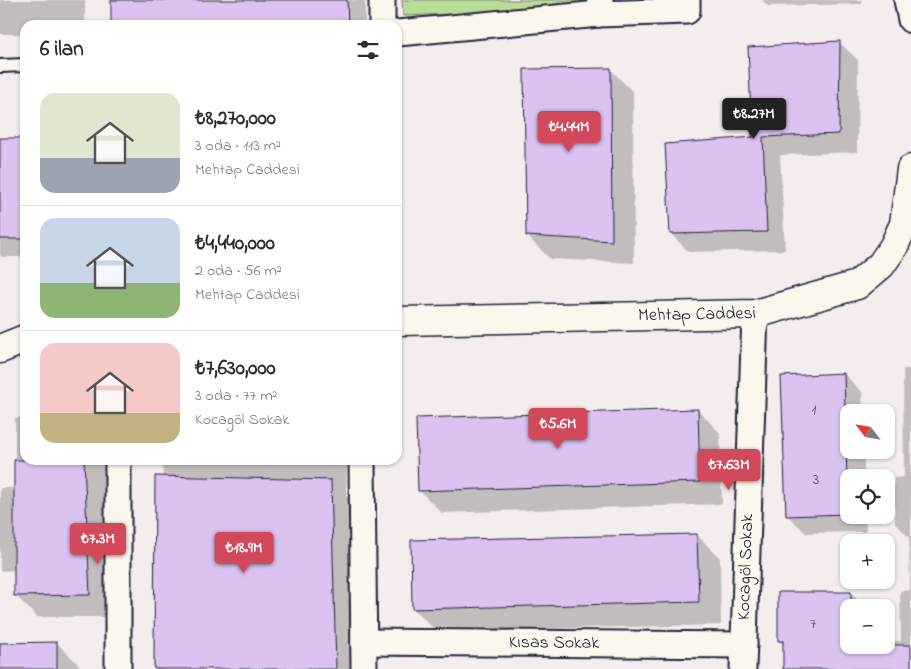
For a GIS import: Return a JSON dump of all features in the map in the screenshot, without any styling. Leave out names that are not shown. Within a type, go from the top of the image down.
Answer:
[{"type":"street","points":[[382,0],[382,20]]},
{"type":"street","points":[[402,32],[600,7],[687,11],[687,0]]},
{"type":"street","points":[[907,0],[911,20]]},
{"type":"street","name":"Mehtap Caddesi","points":[[402,321],[755,314],[857,285],[881,265],[902,254],[911,169]]},
{"type":"street","name":"Kocagöl Sokak","points":[[743,657],[755,314]]},
{"type":"street","points":[[118,465],[118,669]]},
{"type":"street","points":[[362,465],[364,669]]},
{"type":"street","name":"Kısas Sokak","points":[[364,642],[743,657]]},
{"type":"lane","points":[[0,66],[20,65]]},
{"type":"green space","points":[[402,0],[590,0],[590,8],[403,16]]},
{"type":"building","points":[[111,0],[347,0],[348,20],[111,20]]},
{"type":"building","points":[[840,41],[839,134],[763,137],[767,232],[670,234],[665,144],[754,137],[752,137],[748,47]]},
{"type":"building","points":[[611,68],[612,241],[526,236],[524,69]]},
{"type":"building","points":[[0,138],[20,138],[20,239],[0,239]]},
{"type":"building","points":[[844,373],[845,404],[840,404],[840,459],[846,459],[847,469],[840,469],[840,514],[786,516],[781,376]]},
{"type":"building","points":[[698,409],[700,482],[418,491],[416,418]]},
{"type":"building","points":[[14,460],[20,460],[20,465],[84,465],[90,595],[14,596]]},
{"type":"building","points":[[155,476],[331,480],[336,669],[154,669]]},
{"type":"building","points":[[697,534],[699,602],[412,609],[411,540]]},
{"type":"building","points":[[778,592],[851,592],[851,599],[840,599],[840,654],[895,654],[895,645],[911,645],[911,669],[783,669],[783,641],[778,641]]},
{"type":"building","points":[[57,642],[57,669],[0,669],[0,643]]}]
